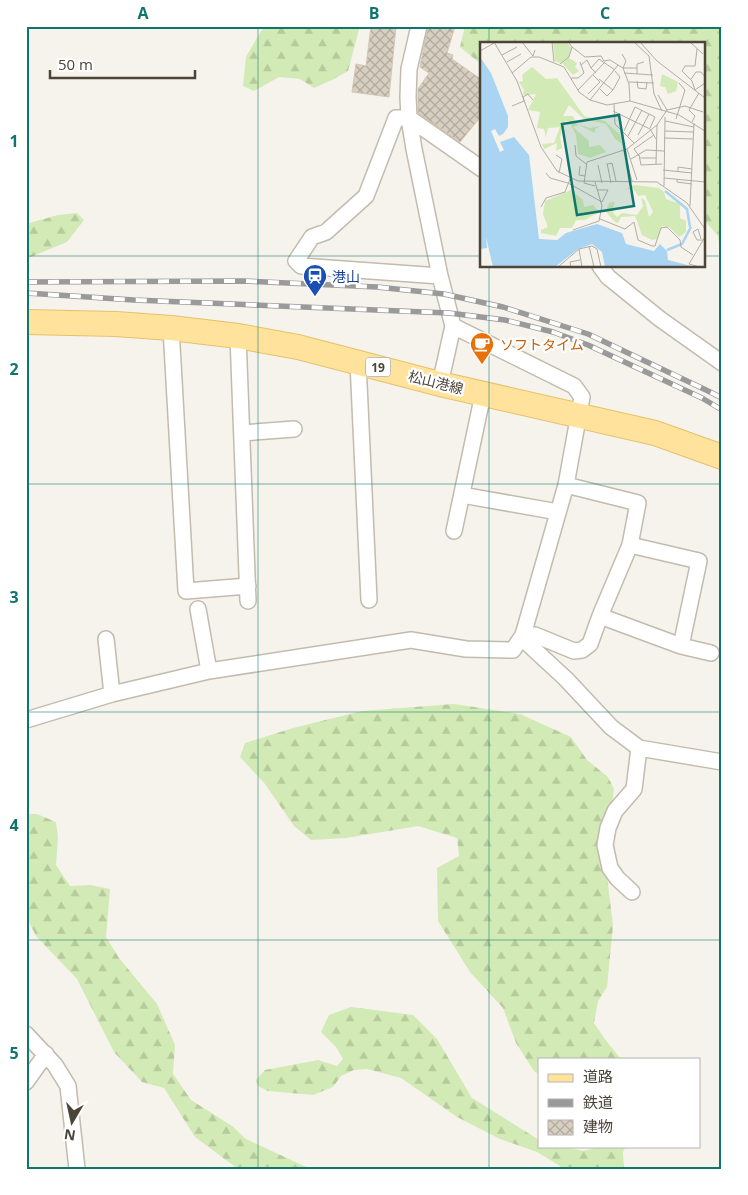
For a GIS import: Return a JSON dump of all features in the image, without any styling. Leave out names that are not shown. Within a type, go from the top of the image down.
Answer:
[{"type":"main road","name":"松山港線","points":[[26,322],[116,324],[171,328],[238,336],[298,347],[440,384],[655,433],[722,457]]},
{"type":"street","points":[[419,26],[409,69],[409,118],[440,276],[453,326],[440,384]]},
{"type":"street","points":[[440,276],[301,266],[296,261],[312,237],[326,232],[366,196],[396,118],[409,118],[480,168]]},
{"type":"street","points":[[601,268],[608,277],[660,319],[722,363]]},
{"type":"street","points":[[26,720],[112,694],[209,671],[411,640],[466,649],[512,650],[523,635],[566,485],[580,417],[582,397],[574,386],[453,326]]},
{"type":"street","points":[[171,328],[186,591],[248,594],[238,336]]},
{"type":"street","points":[[358,362],[370,600]]},
{"type":"street","points":[[454,531],[483,394]]},
{"type":"street","points":[[242,433],[294,430]]},
{"type":"street","points":[[523,635],[535,635],[574,651],[582,650],[590,644],[630,545],[638,503],[566,485]]},
{"type":"street","points":[[462,495],[558,512]]},
{"type":"street","points":[[630,545],[699,561],[681,646]]},
{"type":"street","points":[[198,609],[209,671]]},
{"type":"street","points":[[600,616],[681,646],[711,653]]},
{"type":"street","points":[[523,635],[526,642],[566,679],[611,727],[639,748],[722,762]]},
{"type":"street","points":[[106,639],[112,694]]},
{"type":"street","points":[[632,892],[617,878],[610,868],[606,845],[608,828],[615,811],[634,789],[639,748]]},
{"type":"street","points":[[26,1034],[55,1065],[68,1086],[77,1169]]},
{"type":"street","points":[[26,1082],[46,1054]]},
{"type":"green space","points":[[264,26],[360,26],[348,71],[314,88],[300,79],[279,77],[254,91],[243,86],[246,57]]},
{"type":"green space","points":[[465,26],[722,26],[722,271],[718,236],[706,222],[706,42],[480,42],[480,63],[460,47]]},
{"type":"green space","points":[[77,213],[84,220],[67,242],[26,259],[26,224],[58,215]]},
{"type":"green space","points":[[454,704],[520,714],[571,737],[587,760],[608,777],[614,789],[606,852],[613,926],[607,987],[598,1001],[594,1023],[620,1058],[538,1058],[538,1073],[534,1071],[516,1043],[503,1008],[470,972],[438,921],[437,868],[459,856],[457,838],[418,826],[346,838],[311,840],[294,826],[265,784],[240,757],[245,743],[293,728],[362,711]]},
{"type":"green space","points":[[26,814],[37,814],[56,822],[58,838],[56,865],[70,886],[91,885],[110,889],[106,937],[119,958],[157,1004],[175,1045],[173,1074],[191,1100],[232,1126],[246,1139],[313,1169],[238,1169],[195,1137],[164,1088],[142,1082],[114,1052],[77,979],[36,936],[26,916]]},
{"type":"green space","points":[[351,1007],[413,1015],[437,1039],[472,1098],[538,1139],[538,1148],[571,1148],[583,1151],[595,1148],[625,1148],[623,1152],[624,1169],[560,1169],[560,1166],[537,1152],[500,1139],[457,1117],[401,1078],[367,1069],[354,1070],[341,1076],[333,1087],[313,1095],[268,1091],[258,1086],[256,1080],[265,1070],[318,1060],[337,1066],[343,1059],[336,1047],[321,1032],[329,1015]]},
{"type":"building","points":[[371,26],[396,26],[389,97],[352,92],[356,64],[366,66]]},
{"type":"building","points":[[428,26],[455,26],[447,53],[453,55],[452,59],[480,79],[480,117],[460,142],[418,113],[418,89],[429,73],[420,67]]},
{"type":"railway","points":[[26,282],[244,281],[377,287],[444,294],[503,307],[588,334],[722,398]]},
{"type":"railway","points":[[26,293],[134,300],[449,313],[505,320],[553,332],[588,345],[702,398],[722,410]]},
{"type":"place","name":"港山","points":[[315,297]]},
{"type":"place","name":"ソフトタイム","points":[[482,365]]}]
